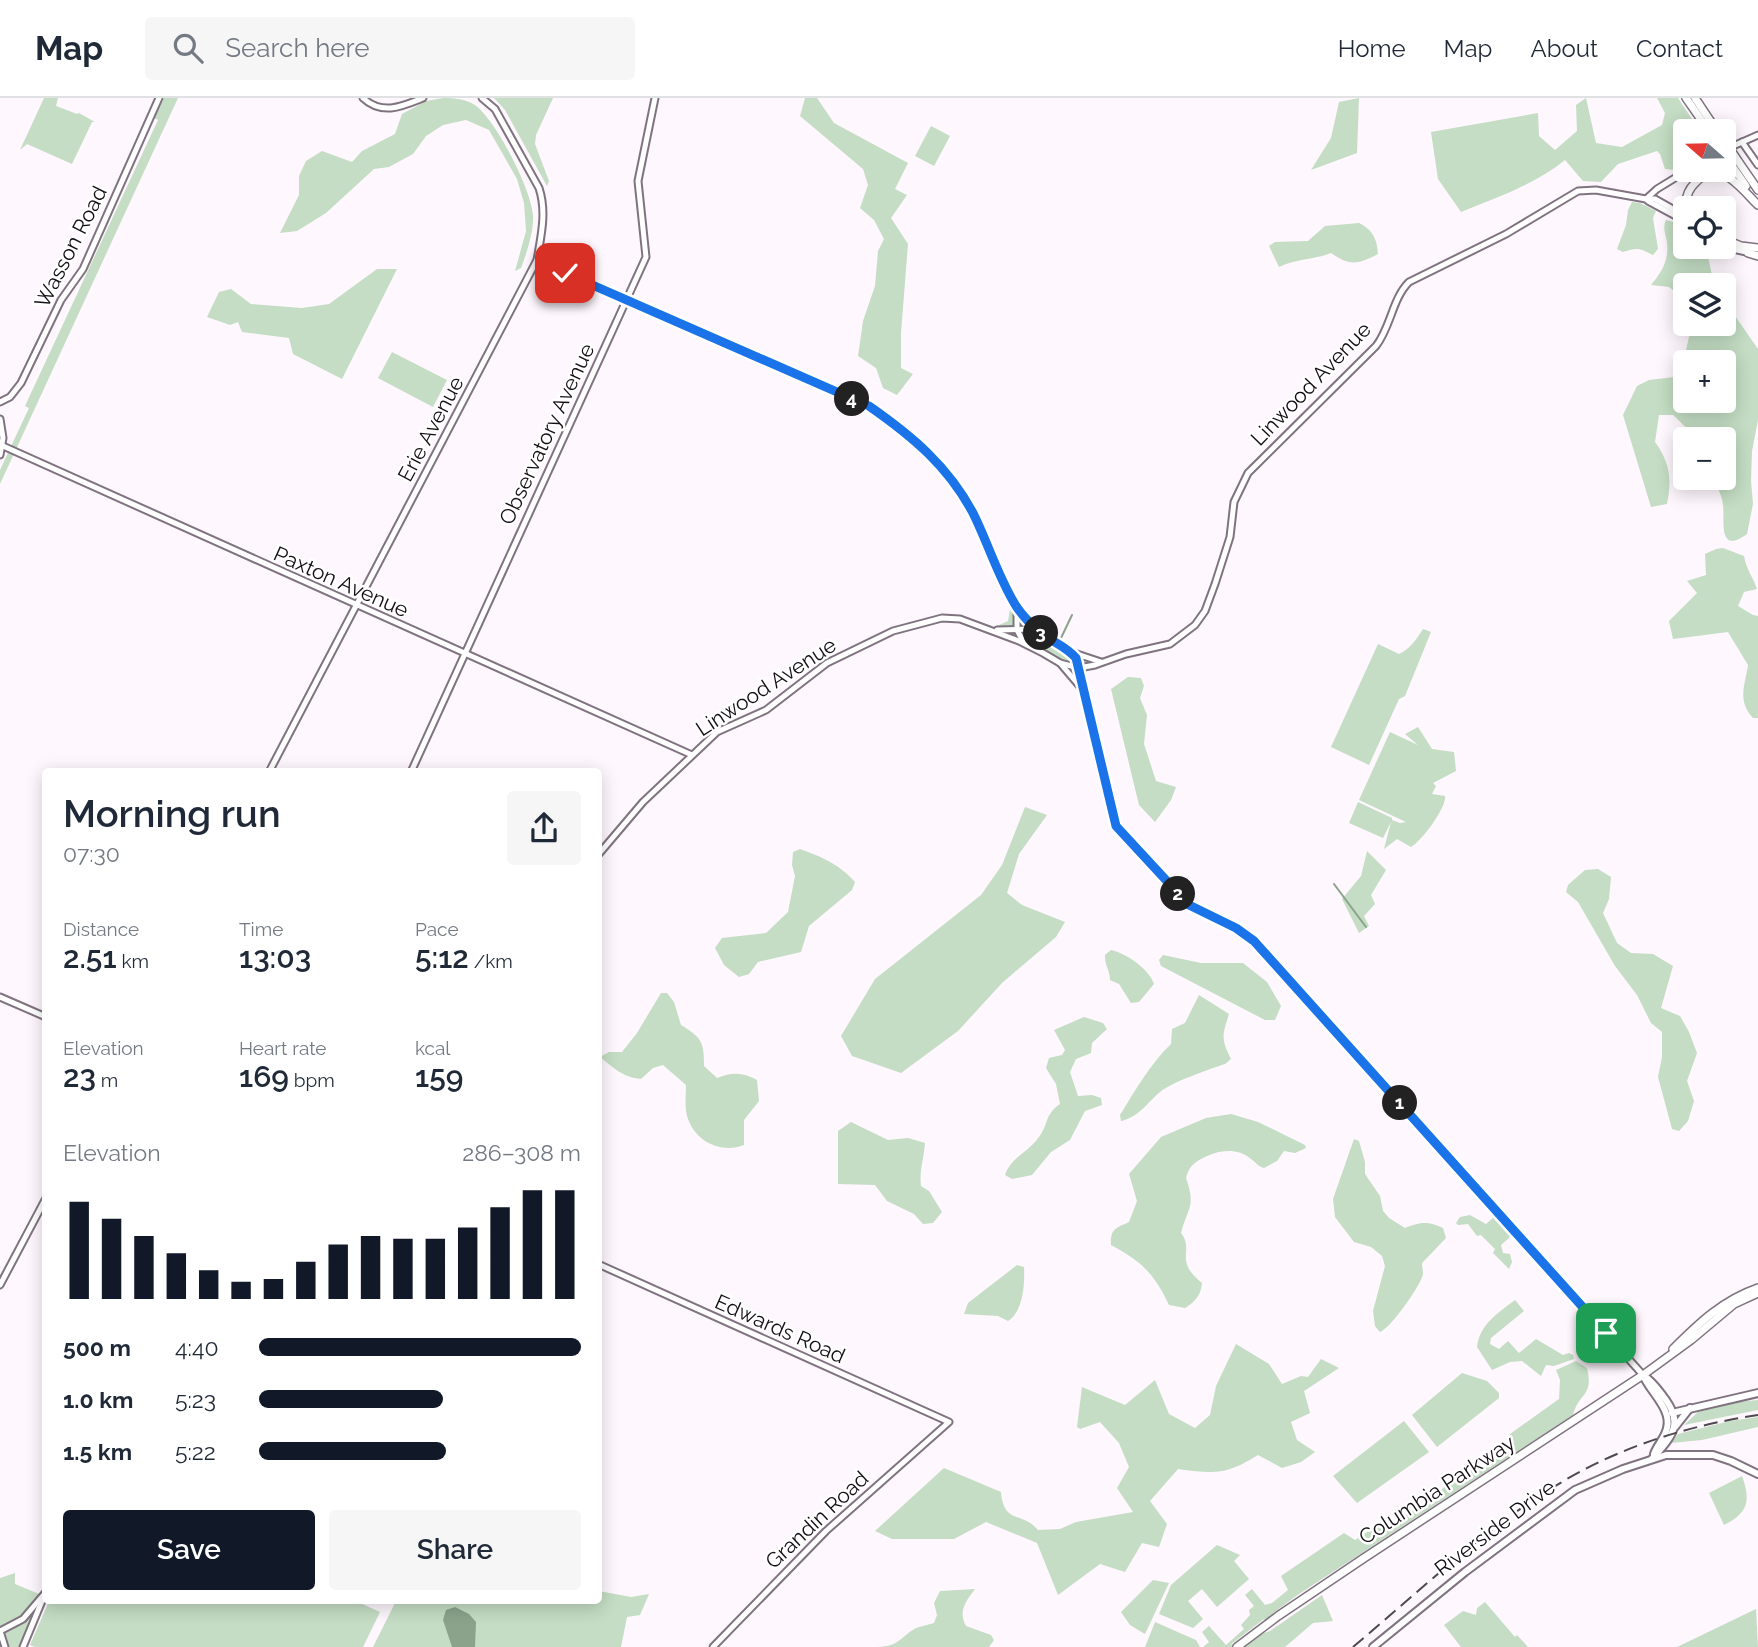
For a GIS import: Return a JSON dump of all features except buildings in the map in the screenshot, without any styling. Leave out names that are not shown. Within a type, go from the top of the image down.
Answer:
[{"type":"highway","points":[[1686,98],[1701,119]]},
{"type":"highway","points":[[1695,98],[1709,119]]},
{"type":"highway","points":[[1736,164],[1758,190]]},
{"type":"highway","points":[[1736,165],[1758,205]]},
{"type":"highway","points":[[1687,196],[1691,187],[1704,176],[1715,173],[1734,179],[1758,205]]},
{"type":"highway","points":[[1736,244],[1758,248]]},
{"type":"highway","points":[[1748,253],[1758,255]]},
{"type":"highway","name":"Columbia Parkway","points":[[1658,1365],[1711,1313],[1730,1299],[1758,1288]]},
{"type":"highway","name":"Columbia Parkway","points":[[1237,1647],[1331,1580],[1643,1376],[1686,1345],[1734,1304],[1758,1293]]},
{"type":"highway","points":[[1686,1345],[1711,1313]]},
{"type":"main road","points":[[1643,1376],[1670,1413],[1675,1427]]},
{"type":"main road","points":[[1670,1413],[1758,1393]]},
{"type":"main road","points":[[1652,1459],[1690,1408]]},
{"type":"main road","points":[[1652,1459],[1666,1431],[1670,1413]]},
{"type":"main road","name":"Riverside Drive","points":[[1373,1647],[1565,1496],[1623,1469],[1652,1459],[1675,1455],[1713,1455],[1758,1474]]},
{"type":"street","name":"Wasson Road","points":[[0,402],[10,397],[21,383],[61,300],[83,269],[159,98]]},
{"type":"street","points":[[363,98],[373,105],[391,109],[423,98]]},
{"type":"street","name":"Erie Avenue","points":[[271,768],[537,260],[543,222],[543,201],[539,188],[495,109],[482,98]]},
{"type":"street","name":"Observatory Avenue","points":[[413,768],[647,251],[638,181],[655,98]]},
{"type":"street","points":[[1736,145],[1758,135]]},
{"type":"street","points":[[1742,142],[1758,164]]},
{"type":"street","points":[[1646,199],[1673,179]]},
{"type":"street","name":"Linwood Avenue","points":[[602,850],[643,802],[722,729],[765,710],[827,663],[883,634],[948,618],[960,619],[1024,643],[1063,664],[1079,668],[1170,644],[1200,619],[1209,602],[1228,546],[1234,502],[1248,473],[1376,346],[1385,334],[1403,289],[1409,282],[1506,234],[1578,191],[1596,190],[1656,199],[1673,211]]},
{"type":"street","points":[[1736,250],[1748,253]]},
{"type":"street","points":[[537,260],[869,406],[900,428],[936,460],[964,497],[1017,608],[1041,633]]},
{"type":"street","points":[[0,419],[3,446],[0,455]]},
{"type":"street","name":"Paxton Avenue","points":[[3,446],[692,755]]},
{"type":"street","points":[[1017,608],[1017,630],[1024,643]]},
{"type":"street","name":"Linwood Avenue","points":[[988,629],[1032,629],[1071,652],[1101,662]]},
{"type":"street","points":[[1024,643],[1032,629]]},
{"type":"street","points":[[1071,652],[1072,659],[1063,664],[1083,690]]},
{"type":"street","points":[[1071,652],[1079,668],[1116,826],[1189,905],[1236,928],[1254,941],[1643,1376]]},
{"type":"street","points":[[0,997],[42,1015]]},
{"type":"street","points":[[0,1285],[42,1206]]},
{"type":"street","name":"Edwards Road","points":[[602,1266],[949,1422]]},
{"type":"street","name":"Grandin Road","points":[[713,1647],[828,1530],[949,1422]]},
{"type":"street","points":[[2,1647],[0,1631],[23,1619],[42,1597]]},
{"type":"street","points":[[23,1647],[42,1601]]},
{"type":"shaded area","points":[[44,98],[58,98],[56,106],[79,113],[95,122],[92,122],[72,164],[27,144],[20,150]]},
{"type":"shaded area","points":[[164,98],[178,98],[0,484],[0,470],[29,408],[25,406],[158,120],[154,118]]},
{"type":"shaded area","points":[[443,98],[468,101],[475,105],[493,125],[519,173],[533,215],[531,235],[521,268],[515,271],[526,231],[524,203],[517,179],[489,130],[466,120],[443,125],[426,136],[413,154],[389,167],[374,169],[326,213],[297,231],[280,233],[299,195],[299,176],[306,161],[322,151],[352,162],[362,151],[395,134],[402,114],[426,101]]},
{"type":"shaded area","points":[[494,98],[553,98],[536,135],[535,144],[549,181],[547,186],[505,110]]},
{"type":"shaded area","points":[[805,98],[817,98],[834,123],[908,163],[895,189],[907,195],[891,218],[908,244],[901,368],[913,374],[897,395],[883,388],[876,368],[858,356],[863,321],[875,286],[878,251],[884,239],[874,220],[860,208],[868,185],[863,169],[800,116]]},
{"type":"shaded area","points":[[1359,98],[1357,153],[1311,170],[1331,138],[1339,102]]},
{"type":"shaded area","points":[[1586,98],[1596,143],[1622,147],[1662,125],[1665,113],[1657,98],[1678,98],[1692,119],[1673,119],[1673,170],[1665,169],[1657,151],[1618,164],[1601,182],[1583,181],[1565,160],[1502,196],[1461,212],[1438,179],[1431,132],[1538,113],[1539,136],[1555,150],[1577,131],[1576,105]]},
{"type":"shaded area","points":[[931,126],[950,136],[934,166],[915,156]]},
{"type":"shaded area","points":[[1632,202],[1656,211],[1653,218],[1658,249],[1653,255],[1638,249],[1623,252],[1617,249]]},
{"type":"shaded area","points":[[1666,220],[1673,222],[1673,259],[1709,259],[1711,273],[1673,273],[1673,290],[1669,287],[1651,285],[1666,260]]},
{"type":"shaded area","points":[[1359,223],[1373,236],[1378,254],[1359,262],[1349,262],[1331,253],[1279,267],[1269,246],[1275,242],[1308,241],[1325,226]]},
{"type":"shaded area","points":[[377,269],[397,269],[342,379],[293,354],[289,338],[242,332],[238,322],[230,325],[207,317],[219,292],[231,289],[251,304],[302,308],[329,304]]},
{"type":"shaded area","points":[[1736,317],[1758,349],[1758,420],[1752,451],[1751,481],[1753,504],[1747,534],[1737,540],[1731,541],[1724,533],[1722,501],[1718,490],[1736,490],[1736,427],[1686,427],[1673,415],[1659,415],[1655,442],[1667,464],[1669,487],[1667,504],[1651,507],[1623,415],[1637,386],[1649,380],[1673,377],[1673,413],[1736,413],[1736,350],[1686,350],[1689,336],[1736,336]]},
{"type":"shaded area","points":[[392,352],[447,380],[433,407],[378,378]]},
{"type":"shaded area","points":[[1723,548],[1744,556],[1757,589],[1744,592],[1738,606],[1758,616],[1758,718],[1753,718],[1745,705],[1744,686],[1748,665],[1728,632],[1673,639],[1669,621],[1697,593],[1687,581],[1706,575],[1705,554]]},
{"type":"shaded area","points":[[1017,608],[1055,641],[1101,662],[1079,668],[1083,690],[1060,663],[988,629],[1001,630],[997,626],[1008,621],[1010,610]]},
{"type":"shaded area","points":[[1423,629],[1431,632],[1405,696],[1399,699],[1369,765],[1331,747],[1378,644],[1399,654],[1410,647]]},
{"type":"shaded area","points":[[1128,677],[1141,678],[1144,686],[1140,698],[1147,715],[1144,744],[1156,781],[1176,787],[1171,800],[1155,822],[1139,805],[1111,689]]},
{"type":"shaded area","points":[[1418,727],[1432,749],[1454,752],[1456,771],[1433,783],[1436,786],[1432,794],[1445,796],[1445,801],[1438,816],[1421,838],[1411,847],[1397,839],[1384,849],[1391,822],[1383,838],[1349,823],[1358,802],[1392,820],[1406,822],[1359,800],[1390,732],[1418,745],[1405,734]]},
{"type":"shaded area","points":[[1025,807],[1047,815],[1019,854],[1007,893],[1022,905],[1065,922],[1056,937],[1002,983],[958,1031],[901,1073],[852,1056],[841,1036],[875,979],[981,895],[1002,865]]},
{"type":"shaded area","points":[[800,849],[843,870],[855,882],[852,890],[809,926],[801,952],[758,962],[749,974],[739,977],[724,965],[715,948],[722,938],[766,933],[788,912],[795,876],[793,852]]},
{"type":"shaded area","points":[[1367,851],[1386,870],[1371,895],[1375,904],[1364,916],[1369,926],[1359,933],[1342,899],[1361,876]]},
{"type":"shaded area","points":[[1598,869],[1611,877],[1609,899],[1603,913],[1617,943],[1631,953],[1653,954],[1673,966],[1661,1008],[1680,1016],[1697,1053],[1687,1081],[1694,1101],[1688,1121],[1679,1131],[1672,1129],[1658,1077],[1662,1057],[1662,1032],[1651,1023],[1637,995],[1615,966],[1578,902],[1566,892],[1568,885],[1585,870]]},
{"type":"shaded area","points":[[1111,950],[1136,962],[1151,978],[1154,984],[1139,1002],[1131,1003],[1119,984],[1110,980],[1105,955]]},
{"type":"shaded area","points":[[1163,955],[1201,963],[1243,963],[1267,982],[1281,1006],[1275,1020],[1265,1020],[1161,966],[1159,960]]},
{"type":"shaded area","points":[[661,993],[667,993],[674,1002],[681,1025],[700,1041],[704,1066],[717,1078],[737,1074],[757,1080],[759,1101],[744,1120],[744,1145],[727,1148],[703,1140],[692,1127],[687,1115],[686,1085],[663,1065],[653,1068],[641,1079],[623,1074],[602,1059],[609,1052],[622,1052]]},
{"type":"shaded area","points":[[1199,995],[1229,1014],[1224,1037],[1231,1059],[1225,1064],[1166,1088],[1138,1113],[1121,1121],[1120,1115],[1137,1087],[1171,1044],[1172,1029],[1185,1023]]},
{"type":"shaded area","points":[[1084,1017],[1103,1023],[1107,1029],[1092,1043],[1091,1053],[1076,1059],[1070,1072],[1078,1096],[1092,1095],[1101,1098],[1102,1105],[1085,1111],[1070,1140],[1051,1152],[1032,1175],[1012,1179],[1005,1175],[1008,1169],[1035,1142],[1051,1112],[1060,1104],[1056,1084],[1046,1068],[1049,1058],[1062,1055],[1065,1050],[1054,1030]]},
{"type":"shaded area","points":[[1231,1114],[1258,1122],[1305,1145],[1306,1148],[1295,1153],[1284,1151],[1277,1161],[1264,1168],[1246,1155],[1234,1151],[1209,1155],[1192,1166],[1186,1178],[1191,1201],[1181,1233],[1185,1239],[1188,1268],[1202,1283],[1197,1298],[1185,1308],[1169,1305],[1146,1269],[1111,1245],[1113,1232],[1129,1222],[1137,1201],[1129,1174],[1161,1137],[1206,1118]]},
{"type":"shaded area","points":[[851,1122],[888,1140],[908,1138],[925,1143],[921,1186],[929,1191],[942,1212],[933,1223],[923,1224],[914,1214],[887,1201],[875,1185],[838,1184],[838,1131]]},
{"type":"shaded area","points":[[1354,1139],[1359,1141],[1365,1162],[1365,1174],[1380,1196],[1383,1211],[1389,1218],[1405,1228],[1424,1223],[1438,1226],[1443,1228],[1446,1238],[1422,1263],[1423,1274],[1417,1287],[1397,1315],[1380,1332],[1375,1326],[1373,1311],[1385,1266],[1382,1256],[1371,1247],[1354,1242],[1335,1217],[1333,1199]]},
{"type":"shaded area","points":[[1470,1215],[1486,1224],[1494,1217],[1510,1237],[1501,1245],[1503,1253],[1510,1254],[1512,1262],[1509,1269],[1493,1253],[1495,1249],[1481,1235],[1477,1236],[1468,1224],[1456,1223],[1460,1217]]},
{"type":"shaded area","points":[[1017,1265],[1024,1267],[1024,1281],[1020,1304],[1013,1317],[1008,1321],[998,1316],[964,1314],[968,1303]]},
{"type":"shaded area","points":[[1515,1300],[1524,1311],[1491,1338],[1490,1344],[1499,1349],[1508,1341],[1519,1353],[1536,1339],[1563,1355],[1573,1355],[1574,1359],[1554,1366],[1546,1365],[1541,1376],[1522,1361],[1510,1362],[1492,1370],[1477,1347],[1479,1339],[1490,1320]]},
{"type":"shaded area","points":[[1236,1344],[1269,1364],[1282,1384],[1301,1376],[1308,1377],[1321,1359],[1339,1368],[1304,1391],[1310,1413],[1291,1422],[1297,1440],[1315,1452],[1301,1462],[1282,1468],[1258,1455],[1228,1470],[1202,1472],[1178,1469],[1150,1501],[1167,1524],[1159,1547],[1142,1543],[1125,1572],[1100,1564],[1058,1595],[1037,1543],[986,1522],[954,1539],[892,1539],[875,1531],[944,1468],[1001,1492],[1010,1514],[1032,1524],[1038,1530],[1060,1529],[1076,1522],[1133,1512],[1117,1488],[1129,1467],[1119,1443],[1100,1422],[1080,1429],[1077,1427],[1082,1387],[1125,1405],[1155,1380],[1169,1414],[1195,1428],[1210,1415],[1216,1386]]},
{"type":"shaded area","points":[[1576,1361],[1587,1368],[1589,1384],[1573,1415],[1299,1594],[1230,1645],[1270,1631],[1322,1595],[1333,1621],[1313,1623],[1285,1647],[1203,1647],[1209,1642],[1202,1632],[1209,1626],[1226,1645],[1244,1629],[1241,1625],[1254,1606],[1245,1595],[1252,1589],[1265,1605],[1272,1603],[1288,1590],[1281,1576],[1344,1533],[1355,1540],[1375,1527],[1387,1525],[1428,1501],[1455,1478],[1461,1480],[1472,1470],[1491,1461],[1505,1448],[1510,1434],[1559,1399],[1560,1380],[1556,1370]]},
{"type":"shaded area","points":[[1462,1373],[1487,1381],[1499,1393],[1499,1398],[1437,1447],[1412,1415]]},
{"type":"shaded area","points":[[1758,1400],[1758,1410],[1684,1425],[1698,1412]]},
{"type":"shaded area","points":[[1758,1417],[1758,1427],[1702,1440],[1671,1443],[1678,1434]]},
{"type":"shaded area","points":[[1404,1421],[1429,1452],[1357,1503],[1333,1476]]},
{"type":"shaded area","points":[[1742,1476],[1747,1499],[1743,1511],[1724,1525],[1709,1493]]},
{"type":"shaded area","points":[[1217,1545],[1240,1555],[1234,1561],[1249,1579],[1217,1607],[1202,1589],[1188,1601],[1203,1619],[1193,1628],[1159,1614],[1171,1585]]},
{"type":"shaded area","points":[[15,1573],[15,1584],[42,1595],[23,1647],[5,1647],[0,1631],[0,1578]]},
{"type":"shaded area","points":[[1153,1580],[1169,1583],[1145,1634],[1130,1625],[1121,1612]]},
{"type":"shaded area","points":[[975,1589],[964,1606],[964,1621],[966,1626],[991,1635],[994,1640],[989,1647],[878,1647],[891,1645],[916,1628],[934,1623],[937,1615],[934,1603],[940,1591]]},
{"type":"shaded area","points":[[602,1592],[631,1597],[649,1594],[640,1615],[627,1617],[621,1647],[373,1647],[394,1604],[602,1604]]},
{"type":"shaded area","points":[[1485,1602],[1515,1637],[1517,1635],[1528,1647],[1461,1647],[1444,1625],[1463,1611],[1476,1615],[1477,1608]]},
{"type":"shaded area","points":[[48,1604],[363,1604],[380,1612],[363,1647],[30,1645]]},
{"type":"shaded area","points":[[455,1607],[469,1614],[476,1622],[475,1647],[452,1647],[443,1620],[446,1610]]},
{"type":"shaded area","points":[[1756,1609],[1758,1647],[1677,1647]]},
{"type":"shaded area","points":[[1155,1622],[1196,1640],[1200,1647],[1145,1647]]},
{"type":"waterway","points":[[1061,638],[1072,615]]},
{"type":"waterway","points":[[1334,884],[1366,927]]},
{"type":"railway","points":[[1353,1647],[1483,1537],[1567,1479],[1636,1446],[1708,1424],[1758,1415]]},
{"type":"route","points":[[565,273],[869,406],[913,438],[941,465],[964,497],[1017,608],[1041,633],[1076,658],[1116,826],[1189,905],[1236,928],[1254,941],[1606,1333]]}]
